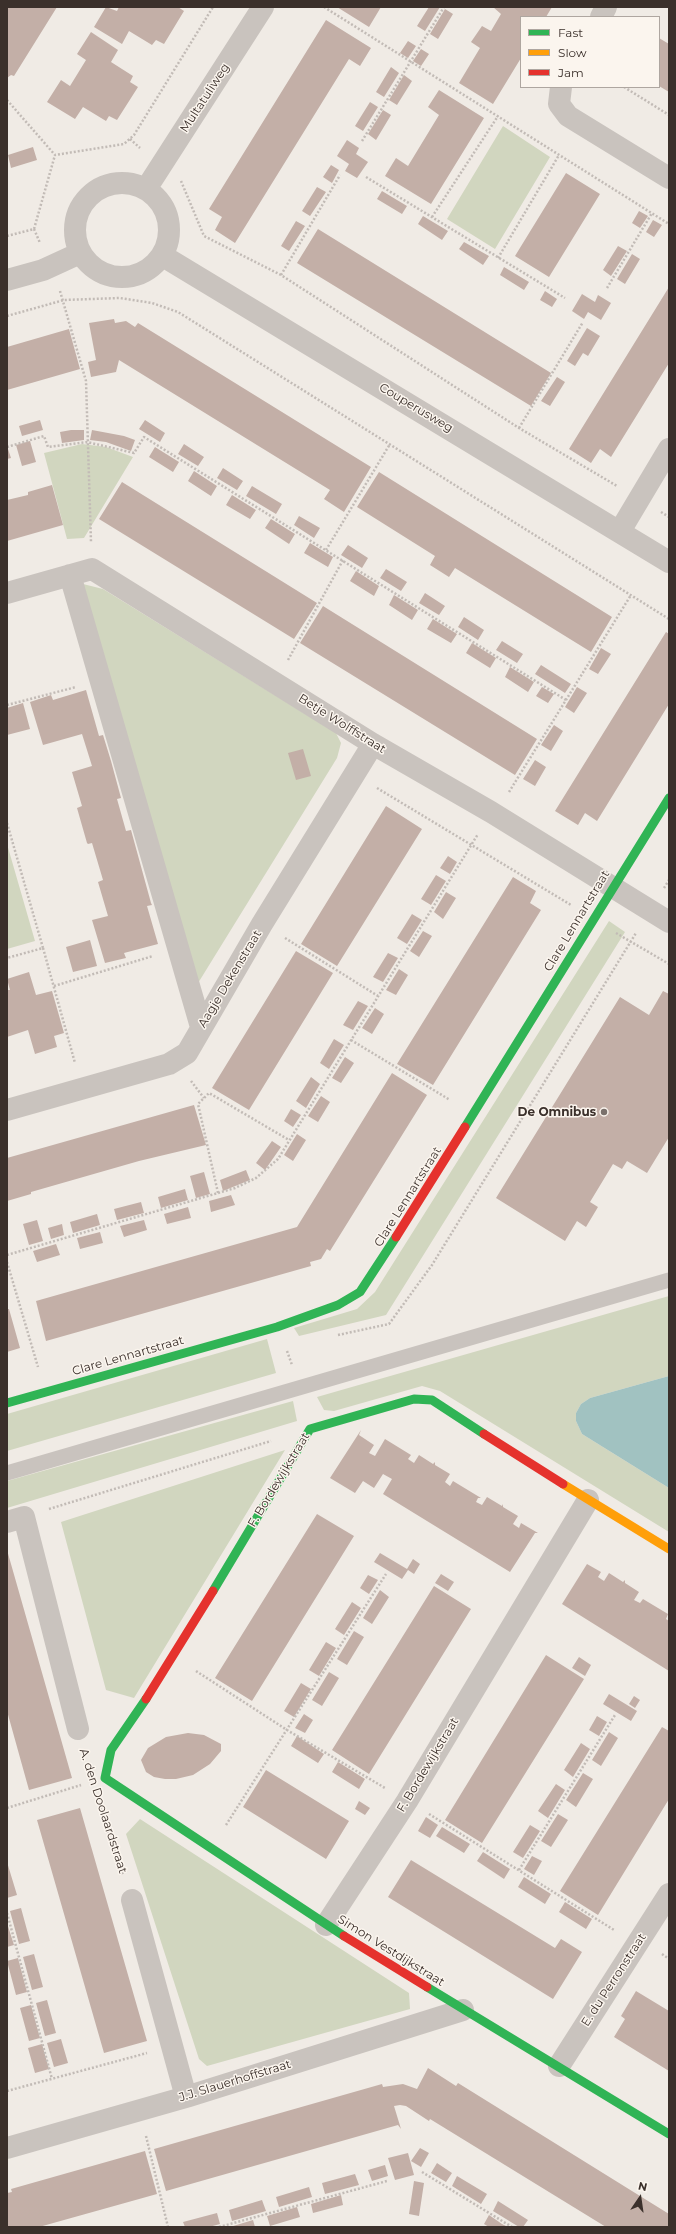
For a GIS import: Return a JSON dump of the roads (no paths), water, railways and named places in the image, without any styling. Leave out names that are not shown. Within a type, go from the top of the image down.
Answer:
[{"type":"street","name":"Multatuliweg","points":[[146,189],[263,7]]},
{"type":"street","points":[[602,16],[606,7]]},
{"type":"street","points":[[561,88],[559,104],[568,116],[669,178]]},
{"type":"street","points":[[122,183],[146,189],[164,207],[170,232],[162,256],[144,272],[121,278],[98,271],[80,254],[74,230],[81,206],[98,189],[122,183]]},
{"type":"street","points":[[7,280],[49,267],[80,254]]},
{"type":"street","name":"Couperusweg","points":[[162,256],[620,531],[669,562]]},
{"type":"street","points":[[620,531],[669,449]]},
{"type":"street","name":"Betje Wolffstraat","points":[[70,575],[92,569],[276,682],[373,744],[493,814],[669,922]]},
{"type":"street","points":[[7,593],[70,575],[201,1027]]},
{"type":"street","name":"Aagje Dekenstraat","points":[[7,1110],[169,1064],[187,1053],[262,924],[373,744]]},
{"type":"street","name":"Clare Lennartstraat","points":[[7,1403],[277,1327],[338,1305],[360,1292],[373,1275],[474,1114],[612,886],[669,798]]},
{"type":"street","name":"F. Bordewijkstraat","points":[[105,1778],[111,1750],[160,1680],[310,1429],[414,1399],[432,1400],[588,1500],[669,1549]]},
{"type":"street","name":"F. Bordewijkstraat","points":[[326,1925],[407,1801],[588,1500]]},
{"type":"street","points":[[16,1519],[78,1729]]},
{"type":"street","name":"Simon Vestdijkstraat","points":[[105,1778],[326,1925],[463,2010],[559,2066],[669,2134]]},
{"type":"street","name":"E. du Perronstraat","points":[[559,2066],[669,1894]]},
{"type":"street","points":[[132,1900],[186,2097]]},
{"type":"street","name":"J.J. Slauerhoffstraat","points":[[7,2148],[186,2097],[463,2010]]},
{"type":"lane","points":[[7,1472],[301,1388],[669,1280]]},
{"type":"water","points":[[669,1376],[669,1488],[582,1434],[576,1421],[576,1413],[581,1404],[590,1398]]},
{"type":"place","name":"De Omnibus","points":[[604,1112]]}]
